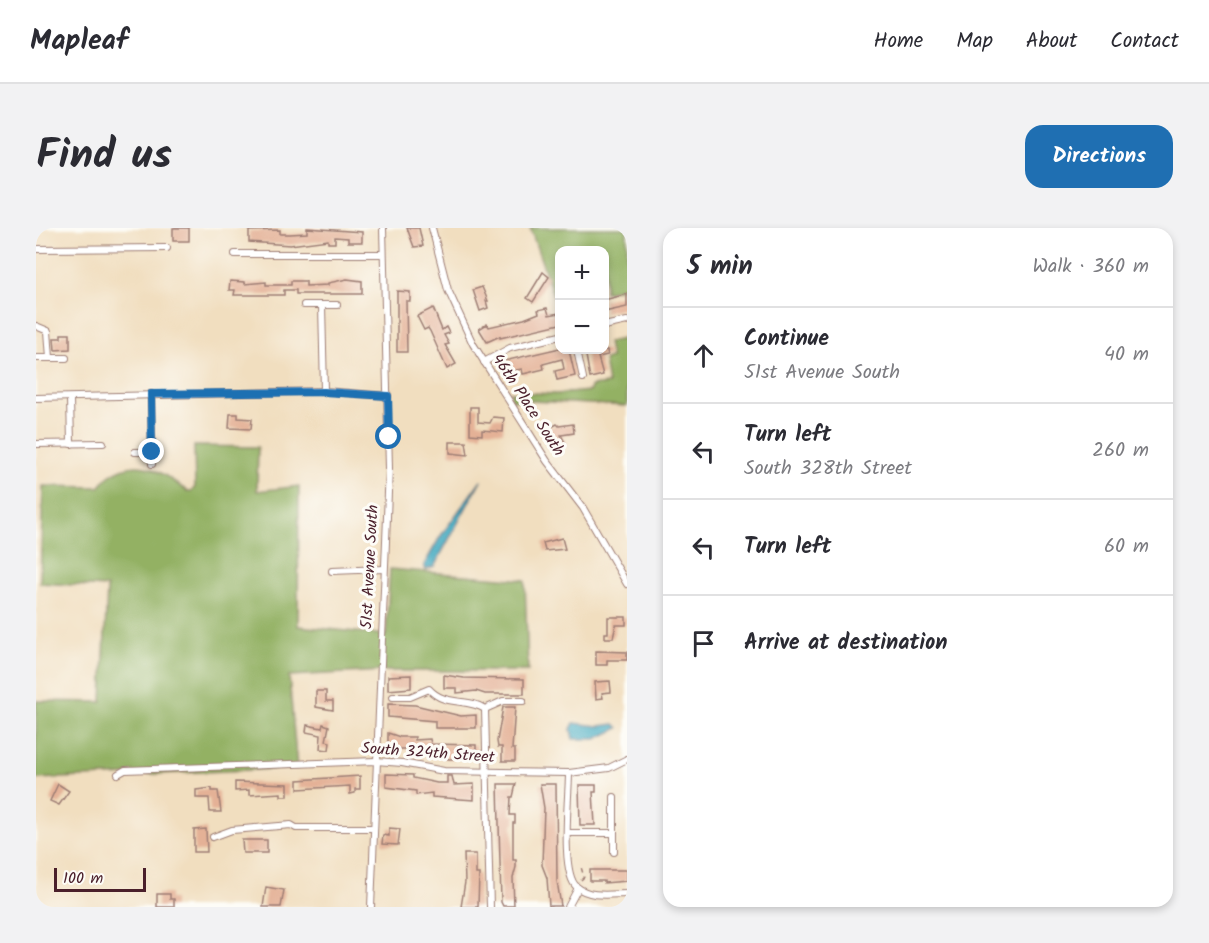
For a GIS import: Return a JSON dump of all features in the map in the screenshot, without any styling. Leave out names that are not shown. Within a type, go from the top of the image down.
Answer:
[{"type":"street","name":"51st Avenue South","points":[[371,907],[372,828],[389,468],[383,228]]},
{"type":"street","name":"46th Place South","points":[[432,228],[448,290],[484,362],[547,461],[583,508],[627,584]]},
{"type":"street","points":[[36,249],[167,248]]},
{"type":"street","points":[[235,254],[383,254]]},
{"type":"street","points":[[304,305],[338,305]]},
{"type":"street","points":[[321,305],[324,392]]},
{"type":"street","points":[[609,325],[627,321]]},
{"type":"street","points":[[36,326],[48,331],[50,358]]},
{"type":"street","points":[[484,362],[510,348],[555,337]]},
{"type":"street","points":[[578,354],[583,378]]},
{"type":"street","points":[[36,358],[66,358]]},
{"type":"street","points":[[36,398],[324,392],[388,396]]},
{"type":"street","points":[[151,394],[152,464]]},
{"type":"street","points":[[70,398],[71,444]]},
{"type":"street","points":[[36,444],[104,443]]},
{"type":"street","points":[[135,452],[152,452]]},
{"type":"street","points":[[332,571],[384,569]]},
{"type":"street","points":[[393,697],[410,697],[429,689],[443,701],[469,702],[485,709],[503,701],[523,701]]},
{"type":"street","points":[[485,709],[490,907]]},
{"type":"street","name":"South 324th Street","points":[[118,774],[125,770],[376,761],[402,763],[444,771],[569,773],[609,768],[627,759]]},
{"type":"street","points":[[569,773],[568,874],[579,884],[599,894],[627,894]]},
{"type":"street","points":[[614,797],[614,852]]},
{"type":"street","points":[[213,837],[232,830],[291,825],[296,828],[372,828]]},
{"type":"street","points":[[568,833],[614,833]]},
{"type":"street","points":[[568,907],[579,884]]},
{"type":"path","points":[[579,884],[584,877],[581,867]]},
{"type":"green space","points":[[530,228],[627,228],[627,287],[609,291],[609,246],[555,246],[555,300]]},
{"type":"green space","points":[[627,338],[627,406],[512,400],[510,392],[556,394],[590,391],[591,386],[608,384],[604,360],[611,358],[609,342]]},
{"type":"green space","points":[[194,446],[258,447],[257,491],[299,486],[298,626],[386,635],[390,569],[525,580],[528,671],[383,671],[289,676],[297,768],[36,779],[36,701],[102,702],[107,587],[40,583],[43,486],[99,487],[109,476],[120,470],[140,466],[159,472],[187,491],[192,491],[195,487]]},
{"type":"water","points":[[481,480],[434,567],[426,570],[424,565],[440,537]]},
{"type":"water","points":[[574,723],[599,726],[615,724],[619,728],[596,739],[573,739],[571,729]]},
{"type":"building","points":[[173,228],[189,228],[189,241],[173,241]]},
{"type":"building","points":[[307,228],[362,232],[362,242],[348,242],[348,238],[335,237],[335,243],[328,243],[328,240],[290,245],[249,242],[249,231],[280,230],[280,234],[290,234],[307,233]]},
{"type":"building","points":[[407,228],[419,228],[423,246],[414,247]]},
{"type":"building","points":[[543,272],[549,277],[533,302],[527,298]]},
{"type":"building","points":[[347,279],[362,281],[362,294],[296,294],[296,290],[284,290],[284,295],[234,295],[235,290],[229,290],[230,281],[245,282],[245,284],[266,282],[266,285],[291,285],[291,281],[306,281],[306,286],[328,285],[328,283]]},
{"type":"building","points":[[482,287],[488,301],[486,301],[488,308],[480,311],[473,290]]},
{"type":"building","points":[[397,291],[410,292],[410,301],[406,301],[407,352],[397,352]]},
{"type":"building","points":[[627,294],[627,307],[609,311],[609,299]]},
{"type":"building","points":[[433,308],[442,330],[446,327],[449,333],[444,335],[449,344],[445,345],[456,364],[447,369],[430,331],[428,328],[424,330],[417,316]]},
{"type":"building","points":[[547,308],[549,315],[555,314],[555,325],[500,338],[500,336],[487,342],[479,329],[487,324],[489,327],[524,319],[539,313],[538,310]]},
{"type":"building","points":[[61,334],[70,334],[70,349],[55,350],[54,338],[61,338]]},
{"type":"building","points":[[555,349],[555,354],[570,354],[575,376],[557,380],[555,371],[564,369],[562,359],[543,364],[544,369],[523,374],[522,369],[507,372],[504,361]]},
{"type":"building","points":[[586,354],[608,354],[598,357],[603,375],[590,378]]},
{"type":"building","points":[[470,407],[478,407],[478,422],[490,423],[493,417],[504,418],[503,432],[482,430],[482,435],[470,434]]},
{"type":"building","points":[[230,414],[238,414],[238,418],[252,419],[251,429],[229,428]]},
{"type":"building","points":[[557,424],[559,426],[573,424],[574,433],[561,435],[566,444],[559,448],[548,429]]},
{"type":"building","points":[[450,442],[466,442],[468,455],[450,453]]},
{"type":"building","points":[[562,538],[565,549],[545,551],[543,543]]},
{"type":"building","points":[[608,617],[626,617],[626,625],[616,625],[613,638],[605,638],[605,633],[608,633]]},
{"type":"building","points":[[596,651],[627,652],[627,660],[607,660],[607,665],[596,665]]},
{"type":"building","points":[[411,675],[411,688],[388,690],[388,676]]},
{"type":"building","points":[[444,675],[464,678],[524,679],[524,694],[485,694],[476,691],[457,693],[457,688],[444,688]]},
{"type":"building","points":[[610,681],[611,692],[602,693],[603,698],[596,699],[595,682]]},
{"type":"building","points":[[316,691],[326,691],[326,701],[333,701],[333,710],[316,707]]},
{"type":"building","points":[[388,704],[415,705],[461,716],[476,715],[476,728],[435,728],[435,721],[388,717]]},
{"type":"building","points":[[503,707],[515,707],[512,749],[515,749],[515,761],[502,761],[502,747],[498,747]]},
{"type":"building","points":[[323,724],[329,726],[326,741],[330,742],[329,750],[320,749],[321,735],[306,732],[307,725],[322,728]]},
{"type":"building","points":[[388,733],[400,737],[415,737],[415,740],[430,739],[431,744],[476,745],[476,758],[449,759],[408,749],[388,749]]},
{"type":"building","points":[[386,774],[413,775],[413,778],[437,783],[447,783],[447,776],[452,776],[454,785],[474,784],[474,800],[432,797],[432,793],[416,795],[416,791],[386,787]]},
{"type":"building","points":[[360,776],[360,789],[355,789],[355,793],[350,794],[350,786],[298,789],[298,780]]},
{"type":"building","points":[[235,782],[288,784],[288,796],[281,796],[281,793],[249,795],[249,790],[235,791]]},
{"type":"building","points":[[58,784],[69,791],[59,805],[50,801]]},
{"type":"building","points":[[498,784],[516,784],[513,797],[511,797],[510,815],[515,815],[515,823],[513,823],[513,860],[516,860],[513,878],[514,906],[503,906],[501,902]]},
{"type":"building","points":[[540,784],[556,784],[557,881],[561,906],[549,906],[547,878],[542,865],[544,808]]},
{"type":"building","points":[[579,785],[596,785],[596,792],[593,792],[595,825],[580,825]]},
{"type":"building","points":[[212,788],[212,791],[218,791],[221,812],[210,812],[209,798],[196,798],[196,790]]},
{"type":"building","points":[[389,828],[400,829],[398,845],[382,844],[383,835],[389,836]]},
{"type":"building","points":[[206,829],[207,852],[194,852],[194,830]]},
{"type":"building","points":[[242,840],[267,840],[267,853],[243,853]]},
{"type":"building","points":[[464,854],[476,854],[476,874],[479,874],[478,907],[461,907],[465,882]]},
{"type":"building","points":[[590,870],[627,870],[627,881],[604,883],[604,881],[590,881]]},
{"type":"building","points":[[266,887],[284,890],[281,907],[263,907]]},
{"type":"building","points":[[157,894],[170,894],[170,899],[174,899],[174,907],[157,907]]},
{"type":"route","points":[[152,452],[151,394],[324,392],[388,396],[389,437]]}]
